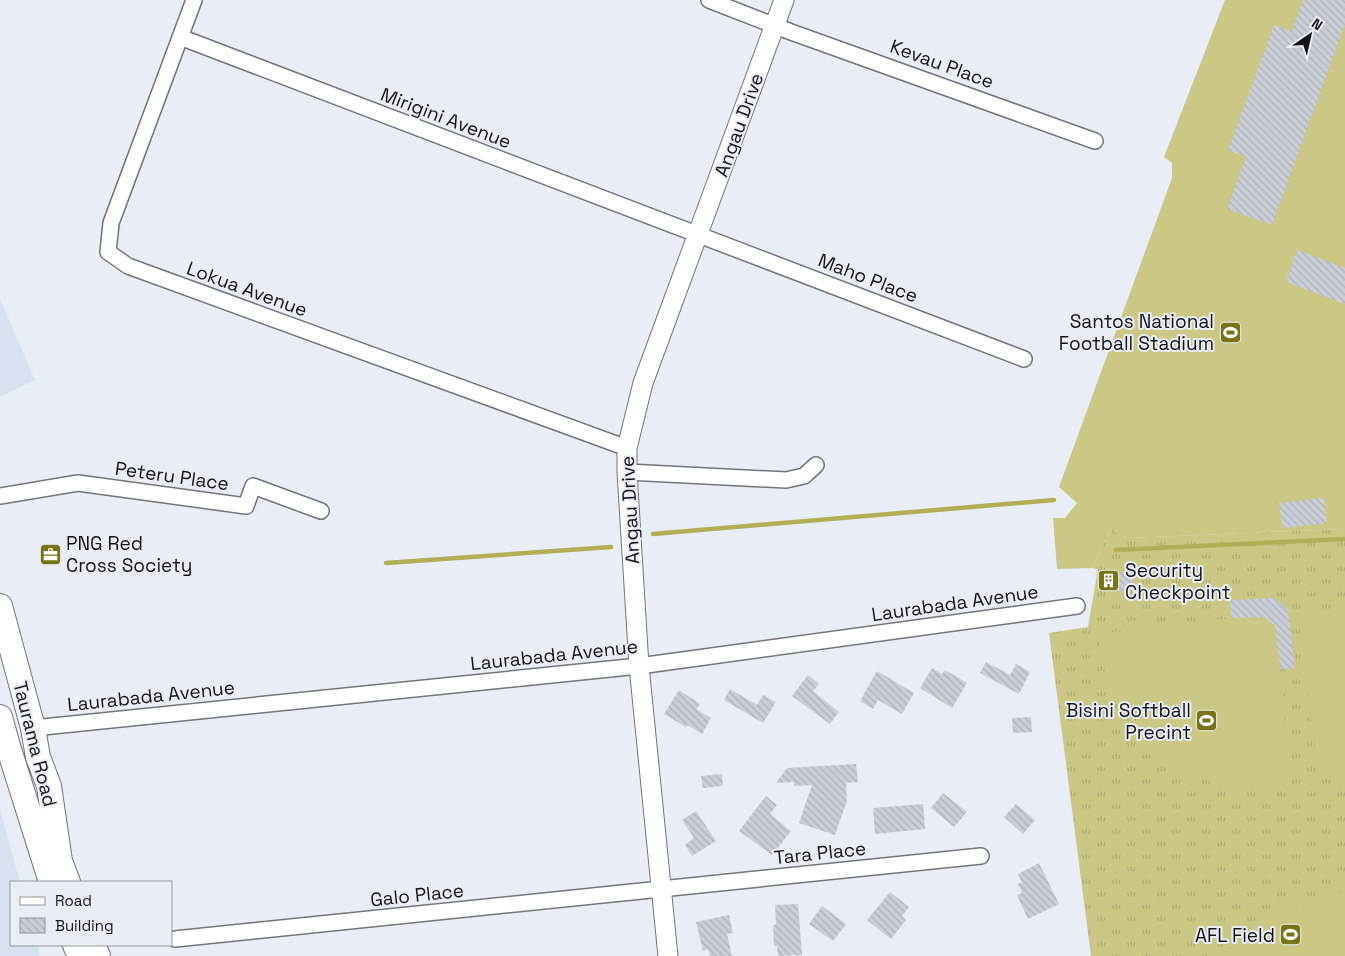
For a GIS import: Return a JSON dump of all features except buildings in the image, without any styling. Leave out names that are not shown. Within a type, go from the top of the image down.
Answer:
[{"type":"main road","name":"Taurama Road","points":[[0,606],[33,728],[38,757],[49,786],[60,861],[68,881]]},
{"type":"main road","name":"Taurama Road","points":[[0,717],[51,881]]},
{"type":"street","name":"Lokua Avenue","points":[[194,0],[111,223],[108,252],[128,266],[627,448]]},
{"type":"street","name":"Kevau Place","points":[[709,0],[800,35],[1095,141]]},
{"type":"street","name":"Angau Drive","points":[[668,956],[639,666],[627,448],[643,383],[784,0]]},
{"type":"street","name":"Mirigini Avenue","points":[[180,37],[698,235]]},
{"type":"street","name":"Maho Place","points":[[698,235],[1024,359]]},
{"type":"street","points":[[627,472],[786,480],[804,476],[816,464]]},
{"type":"street","name":"Peteru Place","points":[[0,496],[78,483],[246,506],[253,486],[321,511]]},
{"type":"street","name":"Laurabada Avenue","points":[[33,728],[639,666],[1077,606]]},
{"type":"street","name":"Tara Place","points":[[662,890],[981,856]]},
{"type":"street","name":"Galo Place","points":[[175,939],[662,890]]},
{"type":"shaded area","points":[[0,299],[35,380],[0,397]]},
{"type":"shaded area","points":[[0,809],[20,881],[10,881],[10,946],[37,946],[40,956],[0,956]]},
{"type":"green space","name":"Santos National Football Stadium","points":[[1225,0],[1345,0],[1345,529],[1127,538],[1111,529],[1092,568],[1057,569],[1053,518],[1065,518],[1077,503],[1059,487],[1172,178],[1172,163],[1164,157]]},
{"type":"green space","points":[[1111,529],[1127,538],[1345,529],[1345,956],[1091,956],[1049,633],[1088,627],[1098,569],[1092,568]]},
{"type":"green space","points":[[1345,609],[1345,781],[1338,783],[1318,772],[1299,623],[1308,612]]},
{"type":"green space","name":"Bisini Softball Precint","points":[[1264,617],[1275,626],[1291,786],[1263,791],[1234,787],[1198,778],[1150,748],[1110,694],[1097,634],[1231,618]]},
{"type":"green space","name":"AFL Field","points":[[1345,891],[1345,956],[1215,956],[1218,950],[1257,919],[1304,902]]},
{"type":"waterway","points":[[653,534],[1054,500]]},
{"type":"waterway","points":[[1116,550],[1345,539]]},
{"type":"waterway","points":[[386,563],[611,547]]},
{"type":"place","name":"Santos National Football Stadium","points":[[1230,332]]},
{"type":"place","name":"PNG Red Cross Society","points":[[50,554]]},
{"type":"place","name":"Security Checkpoint","points":[[1109,581]]},
{"type":"place","name":"Bisini Softball Precint","points":[[1207,721]]},
{"type":"place","name":"AFL Field","points":[[1291,935]]}]
